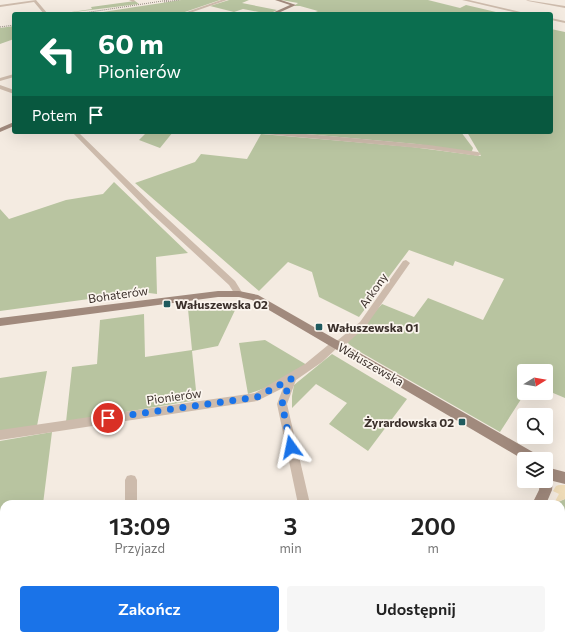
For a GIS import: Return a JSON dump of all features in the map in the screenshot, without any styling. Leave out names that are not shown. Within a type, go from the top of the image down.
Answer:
[{"type":"street","points":[[189,12],[225,0]]},
{"type":"street","points":[[277,0],[294,5],[277,12]]},
{"type":"street","points":[[464,0],[518,12]]},
{"type":"street","points":[[528,0],[565,8]]},
{"type":"street","points":[[0,6],[35,1],[44,12]]},
{"type":"street","points":[[553,19],[565,22]]},
{"type":"street","points":[[0,80],[12,76]]},
{"type":"street","points":[[0,87],[12,91]]},
{"type":"street","points":[[0,130],[12,125]]},
{"type":"street","points":[[77,134],[153,210],[198,249],[232,283],[239,294]]},
{"type":"street","points":[[287,134],[429,147],[478,154]]},
{"type":"street","name":"Arkony","points":[[337,344],[364,324],[406,263]]},
{"type":"street","name":"Bohaterów","points":[[0,322],[212,294],[239,294]]},
{"type":"street","name":"Wałuszewska","points":[[239,294],[255,297],[522,452]]},
{"type":"street","name":"Pionierów","points":[[0,435],[257,397],[291,379],[337,344]]},
{"type":"street","points":[[291,379],[282,404],[303,500]]},
{"type":"street","points":[[553,475],[565,478]]},
{"type":"street","points":[[131,480],[131,500]]},
{"type":"street","points":[[541,500],[547,488]]},
{"type":"green space","points":[[181,0],[220,0],[185,12],[103,12]]},
{"type":"green space","points":[[229,0],[249,0],[242,3],[277,10],[273,12],[259,12],[243,9],[234,12],[210,6]]},
{"type":"green space","points":[[281,0],[428,0],[460,8],[466,5],[496,12],[315,12],[318,11],[300,6],[294,6],[298,3]]},
{"type":"green space","points":[[135,1],[139,4],[72,12],[92,9],[91,7]]},
{"type":"green space","points":[[12,26],[12,40],[0,44],[0,28]]},
{"type":"green space","points":[[553,29],[565,32],[565,398],[553,393],[553,364],[517,364],[517,400],[521,400],[500,432],[362,353],[347,342],[382,304],[414,317],[428,298],[483,320],[504,279],[455,261],[453,266],[409,250],[359,317],[319,297],[312,272],[288,262],[259,291],[135,183],[195,162],[201,154],[247,159],[261,134],[412,147],[481,156],[468,134],[553,134]]},
{"type":"green space","points":[[145,134],[171,134],[160,148],[139,140]]},
{"type":"green space","points":[[307,134],[462,134],[473,148],[472,151],[468,152],[416,144]]},
{"type":"green space","points":[[114,182],[188,253],[156,257],[157,294],[141,292],[0,311],[0,209],[9,219],[66,200],[103,194]]},
{"type":"green space","points":[[237,306],[218,346],[192,351],[197,400],[66,422],[72,367],[97,364],[100,320],[144,314],[145,357],[192,350],[188,309]]},
{"type":"green space","points":[[265,340],[307,365],[265,388],[248,394],[239,343]]},
{"type":"green space","points":[[332,354],[407,399],[368,451],[329,424],[347,403],[316,384],[292,408],[294,385]]},
{"type":"green space","points":[[47,371],[37,426],[0,432],[0,378]]},
{"type":"green space","points":[[52,432],[44,500],[0,500],[0,441]]},
{"type":"sand","points":[[565,485],[565,499],[556,500],[559,494],[553,491],[556,486]]},
{"type":"railway","points":[[90,12],[169,0]]},
{"type":"railway","points":[[164,2],[179,0]]},
{"type":"railway","points":[[0,27],[12,25]]},
{"type":"place","name":"Wałuszewska 02","points":[[167,304]]},
{"type":"place","name":"Wałuszewska 01","points":[[319,327]]},
{"type":"place","name":"Żyrardowska 02","points":[[462,422]]},
{"type":"route","points":[[108,418],[257,397],[291,379],[282,404],[291,447]]}]
